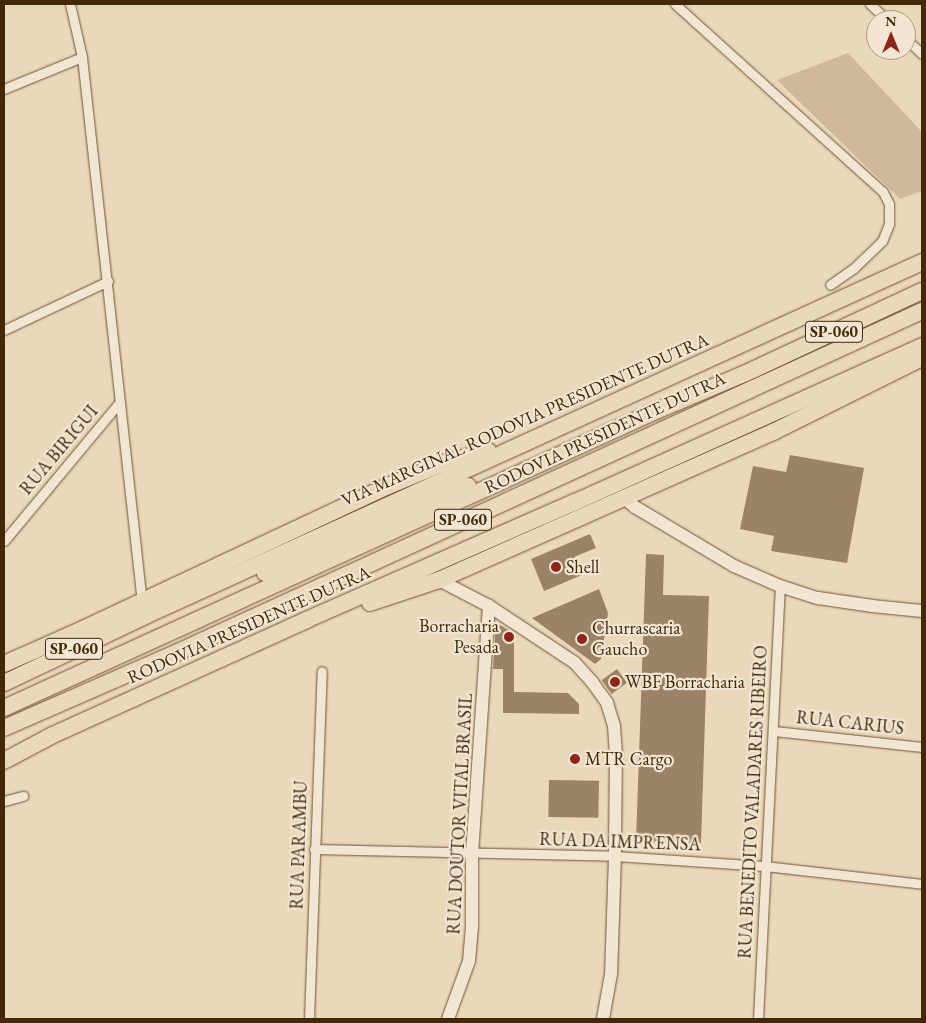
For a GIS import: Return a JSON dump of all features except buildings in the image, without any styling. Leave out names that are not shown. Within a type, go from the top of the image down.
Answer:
[{"type":"highway","name":"VIA MARGINAL RODOVIA PRESIDENTE DUTRA","points":[[145,616],[521,443],[922,262]]},
{"type":"highway","name":"RODOVIA PRESIDENTE DUTRA","points":[[4,708],[649,414],[746,373],[922,291]]},
{"type":"highway","name":"RODOVIA PRESIDENTE DUTRA","points":[[4,728],[180,651],[922,310]]},
{"type":"highway","name":"RODOVIA PRESIDENTE DUTRA","points":[[4,761],[53,735],[306,620],[573,504],[922,346]]},
{"type":"highway","points":[[306,620],[321,621],[439,580],[773,432],[922,358]]},
{"type":"highway","points":[[145,616],[183,608],[441,496],[497,475],[618,422],[649,414]]},
{"type":"highway","points":[[4,664],[388,486],[459,458],[521,443]]},
{"type":"highway","name":"SP-060","points":[[4,683],[145,616]]},
{"type":"highway","points":[[4,772],[40,753],[53,735]]},
{"type":"street","points":[[70,4],[82,57],[141,594]]},
{"type":"street","points":[[675,4],[883,192],[889,204],[889,224],[882,241],[854,268],[830,285]]},
{"type":"street","points":[[4,90],[82,57]]},
{"type":"street","points":[[4,330],[108,281]]},
{"type":"street","name":"RUA BIRIGUI","points":[[4,541],[120,402]]},
{"type":"street","points":[[623,497],[635,507],[734,566],[780,586],[818,598],[922,611]]},
{"type":"street","points":[[463,569],[462,583],[467,593]]},
{"type":"street","points":[[439,580],[489,606],[575,663],[607,703],[614,726],[616,753],[615,856],[611,974],[603,1019]]},
{"type":"street","name":"RUA BENEDITO VALADARES RIBEIRO","points":[[758,1019],[780,586]]},
{"type":"street","name":"RUA DOUTOR VITAL BRASIL","points":[[448,1019],[469,961],[472,927],[472,854],[489,606]]},
{"type":"street","name":"RUA PARAMBU","points":[[309,1019],[322,671]]},
{"type":"street","name":"RUA CARIUS","points":[[774,731],[922,747]]},
{"type":"street","points":[[4,801],[23,796]]},
{"type":"street","name":"RUA DA IMPRENSA","points":[[314,849],[615,856],[765,866],[922,884]]},
{"type":"shaded area","points":[[848,53],[922,132],[922,191],[900,199],[777,80]]},
{"type":"place","name":"Shell","points":[[556,567]]},
{"type":"place","name":"Borracharia Pesada","points":[[509,637]]},
{"type":"place","name":"Churrascaria Gaucho","points":[[582,639]]},
{"type":"place","name":"WBF Borracharia","points":[[615,682]]},
{"type":"place","name":"MTR Cargo","points":[[575,759]]}]
